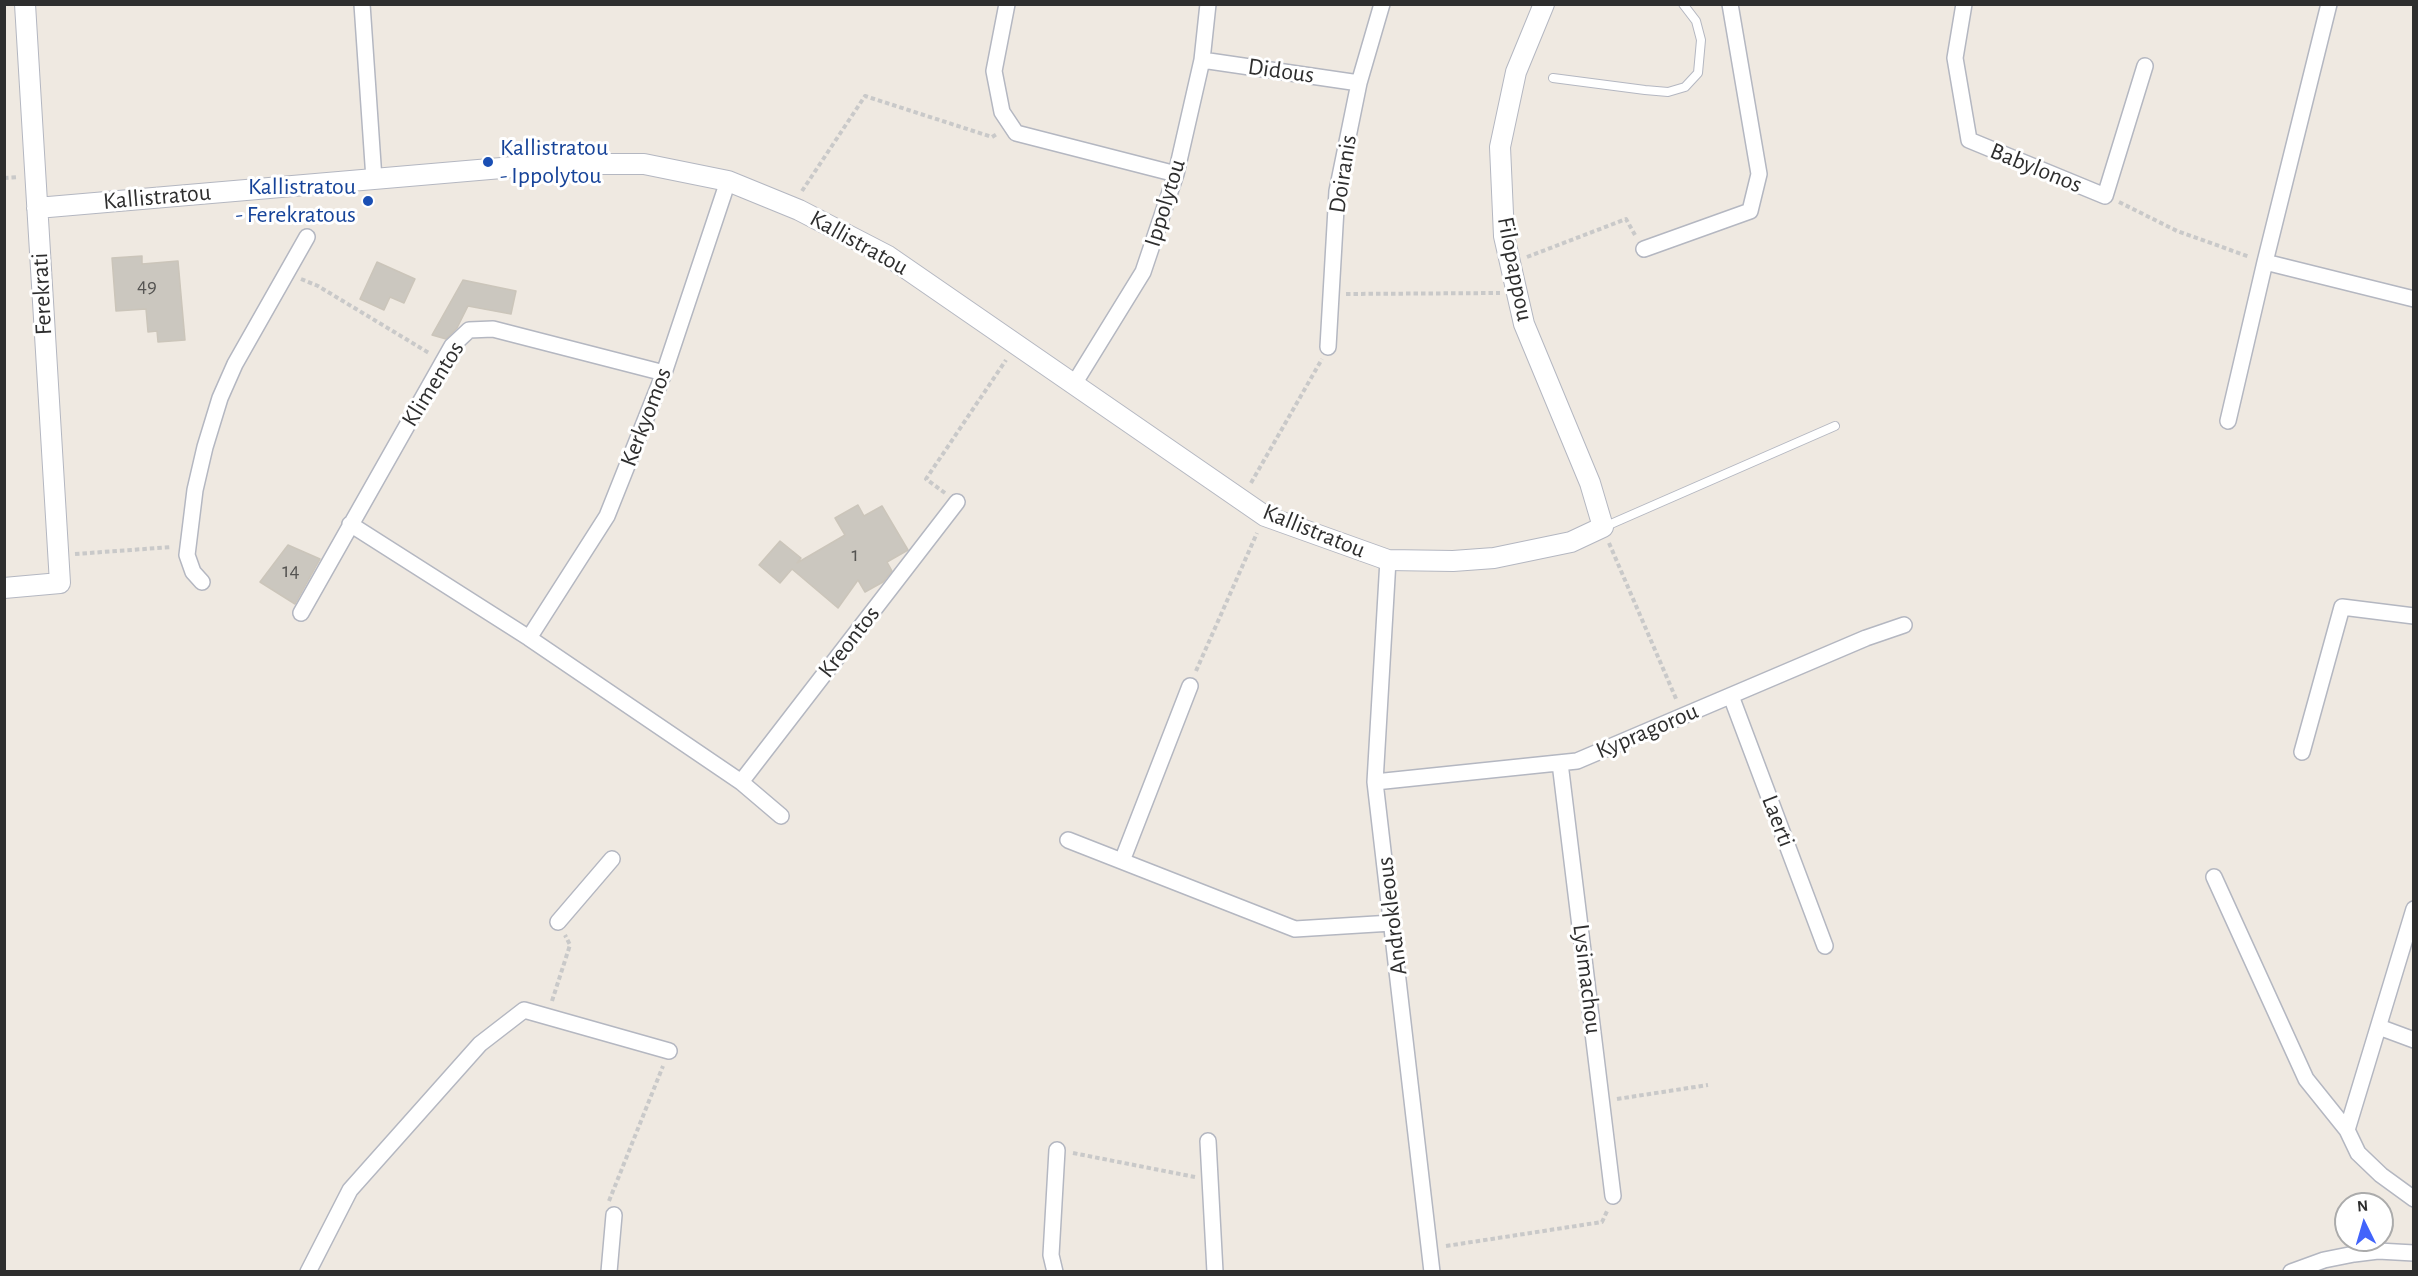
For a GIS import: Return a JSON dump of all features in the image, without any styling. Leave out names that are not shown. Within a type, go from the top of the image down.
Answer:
[{"type":"street","name":"Ferekrati","points":[[4,588],[60,583],[25,4]]},
{"type":"street","points":[[362,4],[374,179]]},
{"type":"street","points":[[1007,4],[994,71],[1002,112],[1016,133],[1176,174]]},
{"type":"street","name":"Ippolytou","points":[[1074,384],[1143,272],[1176,174],[1202,60],[1208,4]]},
{"type":"street","name":"Doiranis","points":[[1328,347],[1337,191],[1359,82],[1382,4]]},
{"type":"street","name":"Filopappou","points":[[1544,4],[1516,72],[1500,147],[1504,236],[1524,324],[1590,483],[1603,527]]},
{"type":"street","points":[[1644,249],[1750,211],[1759,174],[1730,4]]},
{"type":"street","name":"Babylonos","points":[[1964,4],[1955,58],[1969,140],[2106,196],[2145,66]]},
{"type":"street","points":[[2228,421],[2329,4]]},
{"type":"street","name":"Didous","points":[[1202,60],[1359,82]]},
{"type":"street","name":"Kallistratou","points":[[37,208],[560,164],[644,164],[728,180],[792,207],[888,256],[1265,516],[1388,560],[1453,561],[1494,558],[1571,542],[1603,527]]},
{"type":"street","name":"Kerkyomos","points":[[529,638],[607,516],[664,373],[728,180]]},
{"type":"street","points":[[202,582],[193,572],[187,555],[195,490],[205,447],[220,398],[235,364],[307,237]]},
{"type":"street","points":[[2265,262],[2414,299]]},
{"type":"street","name":"Klimentos","points":[[301,614],[443,361],[452,346],[469,330],[493,328],[664,373]]},
{"type":"street","name":"Kreontos","points":[[741,782],[957,502]]},
{"type":"street","points":[[350,524],[529,638],[741,782],[781,816]]},
{"type":"street","name":"Androkleous","points":[[1388,560],[1376,782],[1432,1272]]},
{"type":"street","points":[[2302,752],[2342,607],[2414,616]]},
{"type":"street","name":"Kypragorou","points":[[1376,782],[1577,761],[1904,624]]},
{"type":"street","points":[[1122,861],[1190,686]]},
{"type":"street","name":"Laerti","points":[[1731,696],[1825,946]]},
{"type":"street","name":"Lysimachou","points":[[1560,763],[1614,1196]]},
{"type":"street","points":[[1068,840],[1294,929],[1392,923]]},
{"type":"street","points":[[558,922],[612,859]]},
{"type":"street","points":[[2214,877],[2306,1078],[2347,1130],[2358,1153],[2381,1175],[2414,1199]]},
{"type":"street","points":[[2347,1130],[2414,909]]},
{"type":"street","points":[[308,1272],[350,1190],[480,1044],[524,1010],[669,1051]]},
{"type":"street","points":[[2379,1027],[2414,1040]]},
{"type":"street","points":[[1208,1141],[1215,1272]]},
{"type":"street","points":[[1055,1272],[1051,1254],[1057,1150]]},
{"type":"street","points":[[609,1272],[614,1215]]},
{"type":"street","points":[[2291,1272],[2378,1251],[2414,1253]]},
{"type":"lane","points":[[1553,78],[1668,92],[1685,87],[1698,73],[1701,40],[1696,21],[1683,4]]},
{"type":"lane","points":[[1603,527],[1835,426]]},
{"type":"path","points":[[792,207],[865,96],[992,138],[1010,124]]},
{"type":"path","points":[[2106,196],[2177,231],[2265,262]]},
{"type":"path","points":[[1510,263],[1626,219],[1644,249]]},
{"type":"path","points":[[286,273],[318,286],[443,361]]},
{"type":"path","points":[[1330,294],[1517,293]]},
{"type":"path","points":[[957,502],[926,478],[1017,345]]},
{"type":"path","points":[[1241,499],[1328,347]]},
{"type":"path","points":[[1190,686],[1265,516]]},
{"type":"path","points":[[1603,527],[1683,716]]},
{"type":"path","points":[[58,555],[188,546]]},
{"type":"path","points":[[548,1016],[570,945],[558,922]]},
{"type":"path","points":[[614,1215],[609,1200],[669,1051]]},
{"type":"path","points":[[1602,1101],[1708,1084]]},
{"type":"path","points":[[1057,1150],[1210,1180]]},
{"type":"path","points":[[1430,1249],[1602,1222],[1614,1196]]},
{"type":"building","points":[[142,256],[142,264],[178,261],[185,340],[158,342],[157,331],[148,332],[146,309],[116,311],[112,258]]},
{"type":"building","points":[[377,262],[415,279],[404,303],[390,297],[384,310],[360,299]]},
{"type":"building","points":[[463,280],[516,291],[511,314],[468,306],[457,328],[446,339],[432,335]]},
{"type":"building","points":[[858,505],[864,516],[882,506],[908,550],[887,562],[892,571],[883,582],[865,592],[858,580],[838,608],[792,569],[780,583],[759,565],[780,541],[801,558],[797,563],[845,535],[835,518]]},
{"type":"building","points":[[288,545],[320,559],[295,604],[260,582]]},
{"type":"place","name":"Kallistratou - Ippolytou","points":[[488,162]]},
{"type":"place","name":"Kallistratou - Ferekratous","points":[[368,201]]}]
